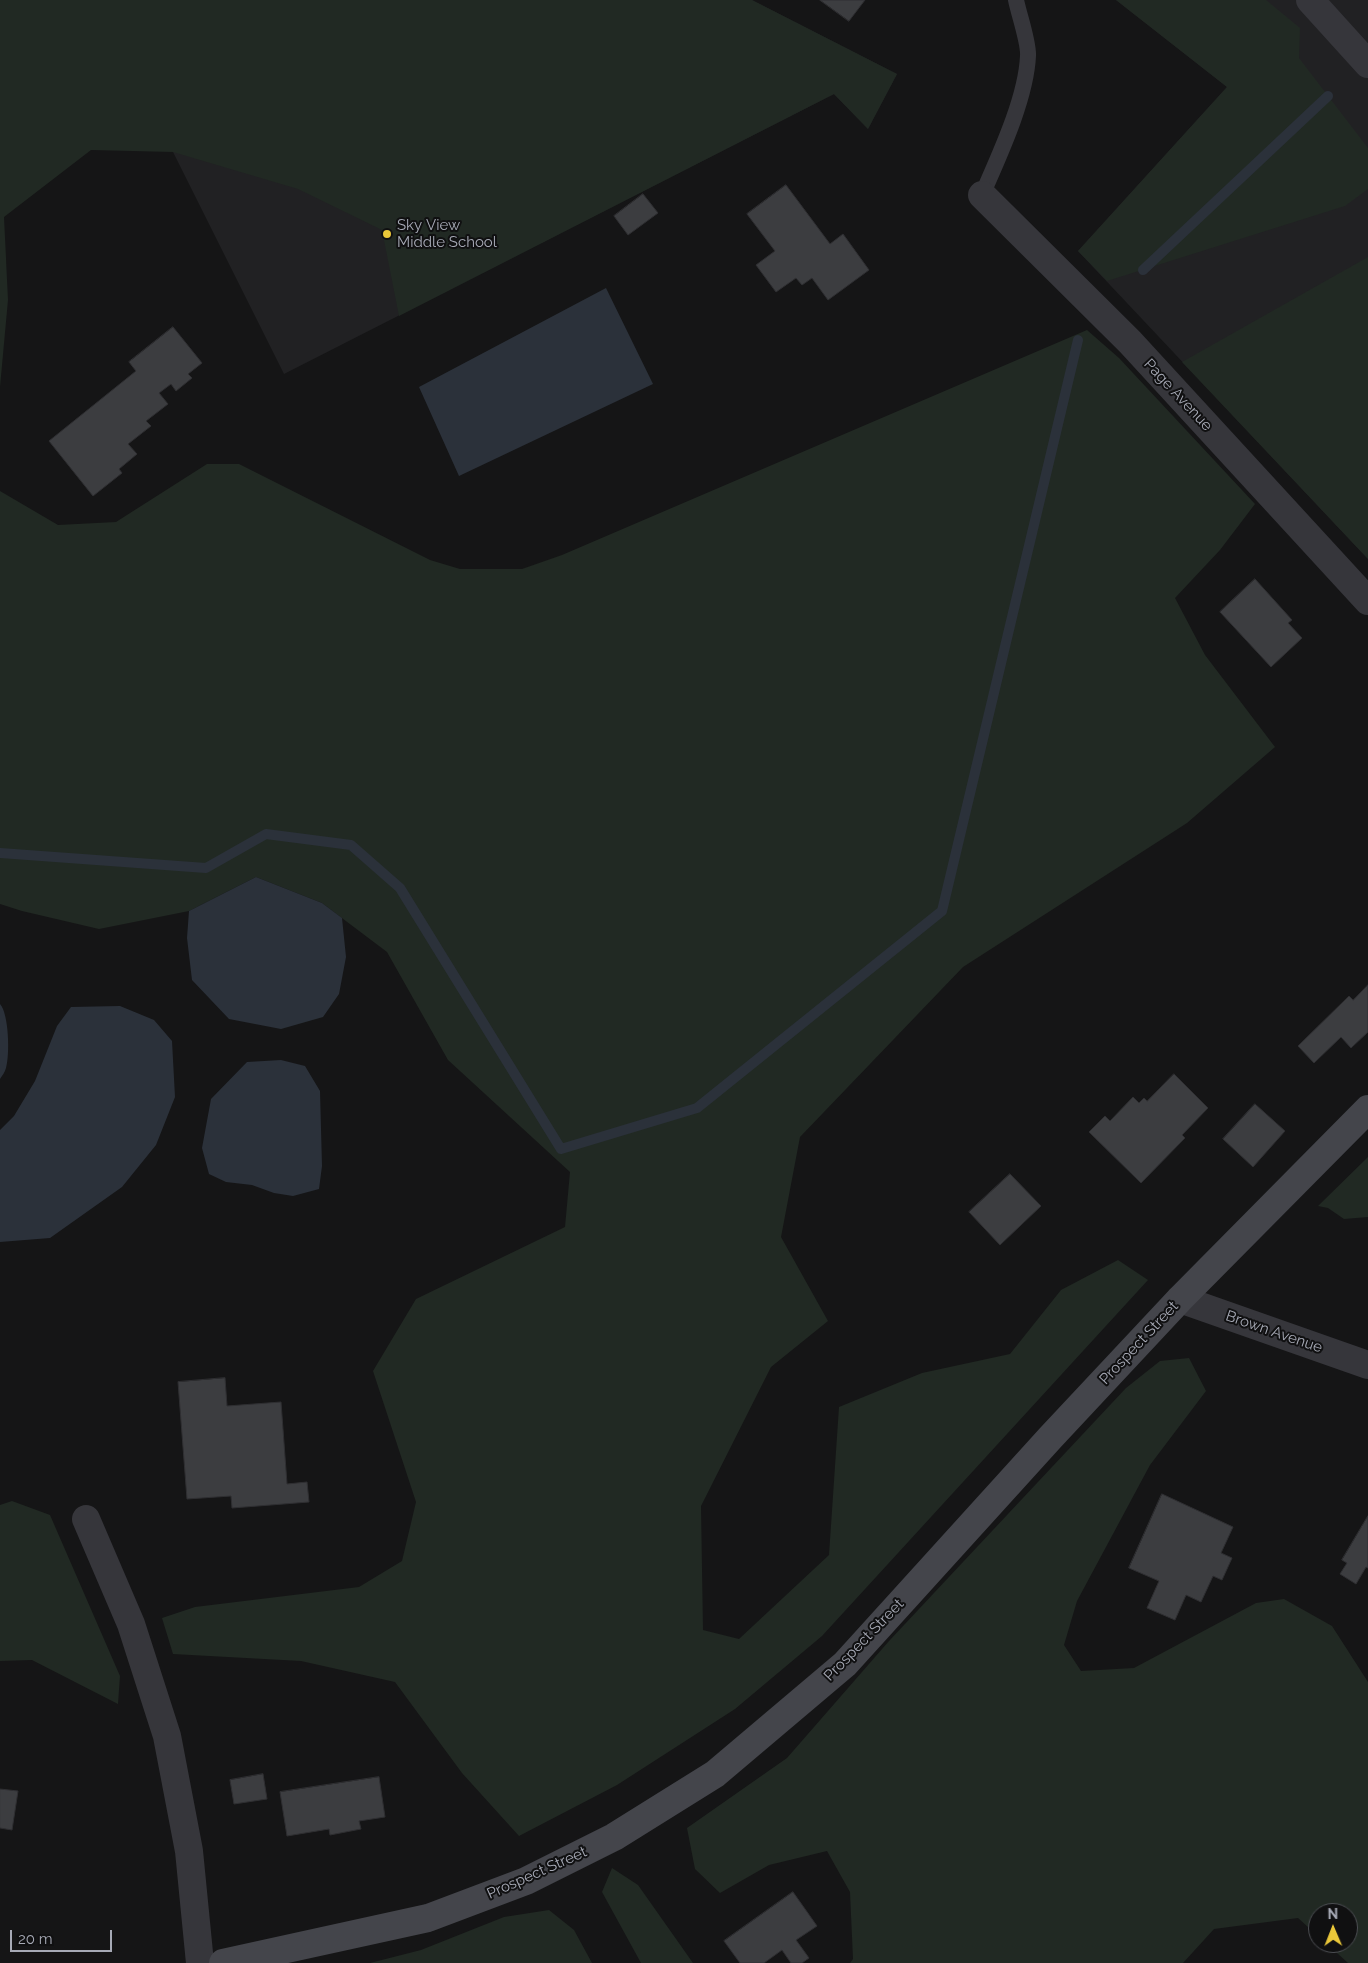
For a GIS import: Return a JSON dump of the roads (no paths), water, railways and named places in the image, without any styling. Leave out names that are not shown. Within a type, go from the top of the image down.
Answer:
[{"type":"main road","name":"Prospect Street","points":[[223,1963],[428,1918],[526,1881],[614,1837],[716,1774],[845,1664],[1050,1438],[1180,1299],[1368,1109]]},
{"type":"street","points":[[1310,0],[1368,64]]},
{"type":"street","name":"Page Avenue","points":[[982,195],[1130,342],[1368,601]]},
{"type":"street","name":"Brown Avenue","points":[[1180,1299],[1368,1365]]},
{"type":"street","points":[[86,1519],[131,1624],[167,1736],[189,1851],[200,1963]]},
{"type":"lane","points":[[982,195],[1002,149],[1020,96],[1028,55],[1016,0]]},
{"type":"waterway","points":[[1143,270],[1328,96]]},
{"type":"waterway","points":[[0,853],[206,868],[266,834],[351,845],[400,888],[561,1149],[697,1108],[942,911],[1078,340]]},
{"type":"place","name":"Sky View Middle School","points":[[387,234]]}]
